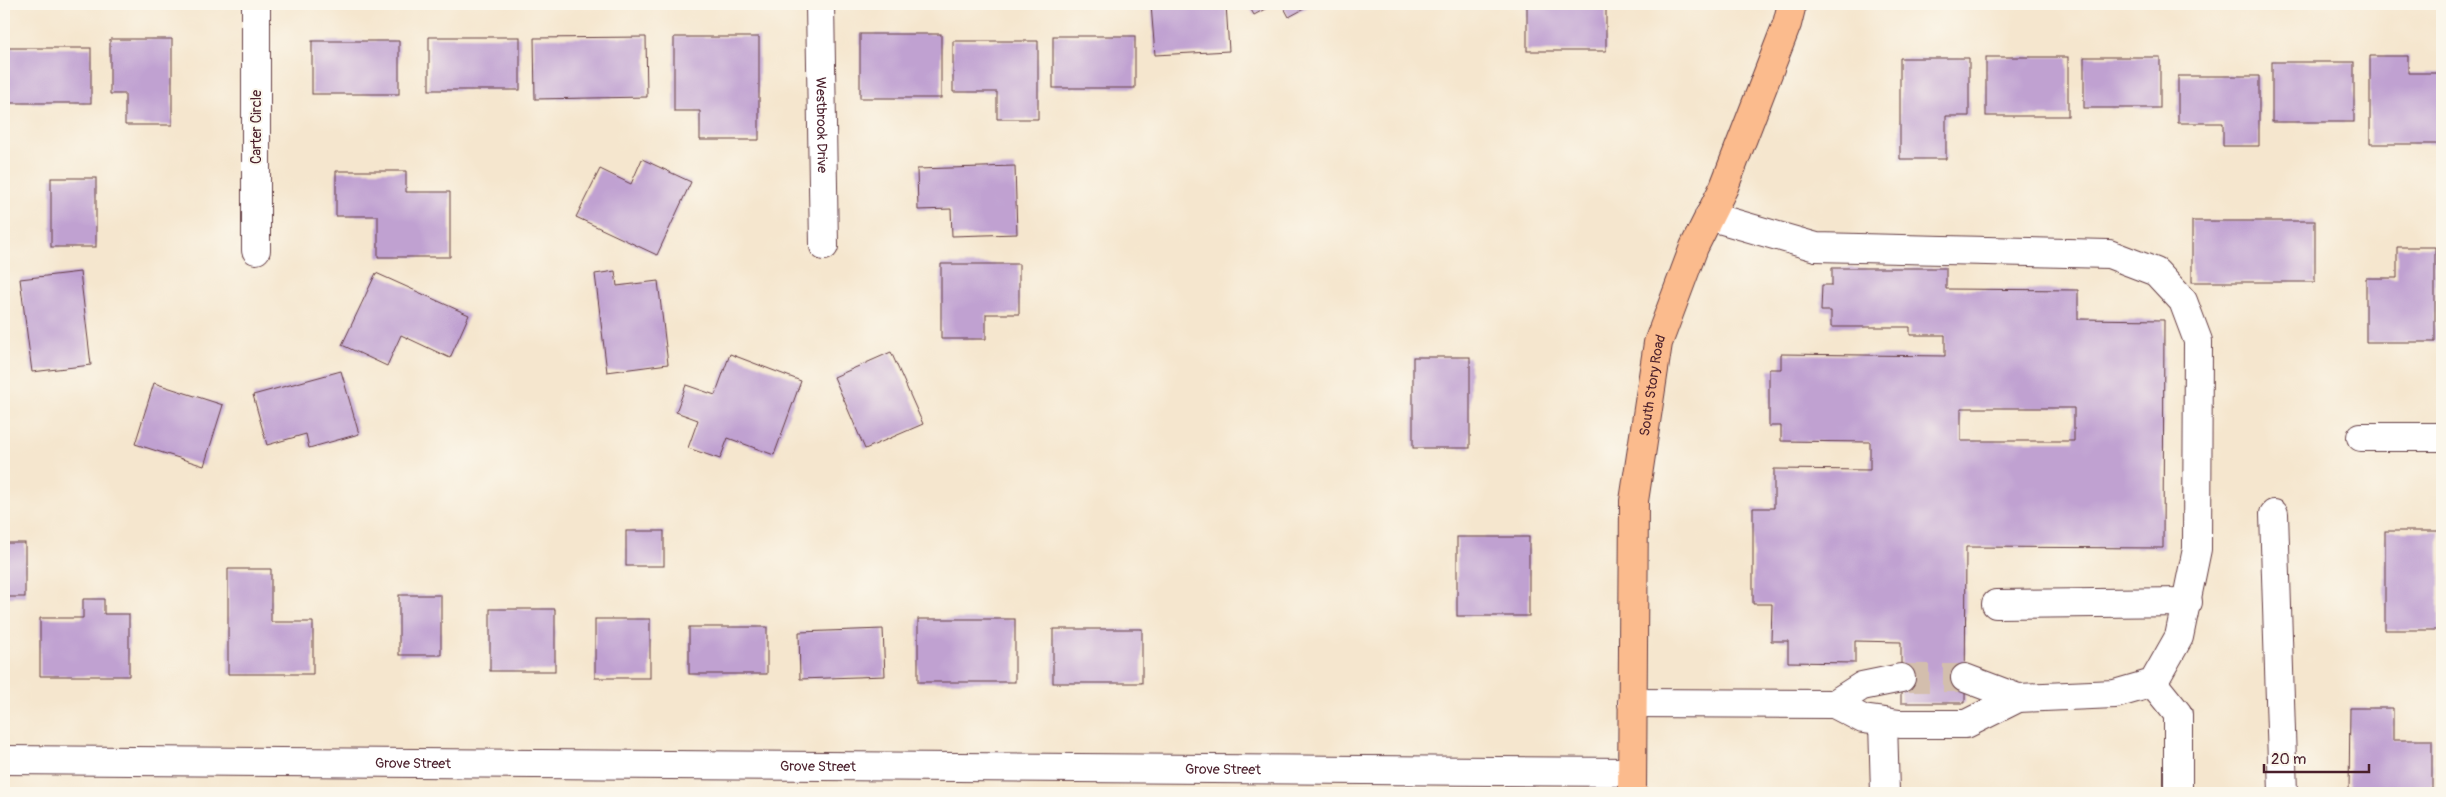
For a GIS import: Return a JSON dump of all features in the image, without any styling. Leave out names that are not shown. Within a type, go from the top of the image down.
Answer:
[{"type":"main road","name":"South Story Road","points":[[1632,783],[1634,501],[1656,352],[1694,247],[1728,178],[1792,4]]},
{"type":"street","name":"Carter Circle","points":[[256,4],[256,250]]},
{"type":"street","name":"Westbrook Drive","points":[[820,4],[824,246]]},
{"type":"street","points":[[1709,216],[1816,247],[2109,254],[2156,272],[2183,302],[2198,341],[2197,550],[2188,602],[2179,637],[2153,683],[2115,694],[2018,698],[1965,678]]},
{"type":"street","points":[[2361,437],[2442,437]]},
{"type":"street","points":[[2274,514],[2283,793]]},
{"type":"street","points":[[1996,604],[2188,602]]},
{"type":"street","points":[[1834,704],[1862,686],[1901,678]]},
{"type":"street","points":[[2153,683],[2178,714],[2178,793]]},
{"type":"street","points":[[1632,703],[1834,704],[1863,719],[1900,724],[1966,724],[2018,698]]},
{"type":"street","points":[[1883,722],[1885,793]]},
{"type":"street","name":"Grove Street","points":[[4,760],[1632,783]]},
{"type":"building","points":[[1226,4],[1229,51],[1155,55],[1151,5]]},
{"type":"building","points":[[1248,4],[1274,4],[1254,15]]},
{"type":"building","points":[[1282,4],[1313,4],[1289,17]]},
{"type":"building","points":[[1527,4],[1606,4],[1606,51],[1527,51]]},
{"type":"building","points":[[860,34],[941,34],[941,98],[860,98]]},
{"type":"building","points":[[1053,36],[1135,36],[1135,88],[1053,88]]},
{"type":"building","points":[[429,37],[520,37],[520,90],[429,90]]},
{"type":"building","points":[[646,37],[647,97],[535,99],[534,38]]},
{"type":"building","points":[[674,37],[759,37],[759,140],[700,140],[700,111],[674,111]]},
{"type":"building","points":[[110,39],[172,39],[172,125],[125,125],[125,94],[110,94]]},
{"type":"building","points":[[312,41],[399,41],[399,94],[312,94]]},
{"type":"building","points":[[953,41],[1038,41],[1038,119],[997,119],[997,92],[953,92]]},
{"type":"building","points":[[7,48],[91,48],[91,103],[7,103]]},
{"type":"building","points":[[2370,56],[2408,56],[2408,73],[2442,73],[2442,144],[2370,144]]},
{"type":"building","points":[[1986,57],[2068,57],[2068,116],[1986,116]]},
{"type":"building","points":[[2084,57],[2160,57],[2160,108],[2084,108]]},
{"type":"building","points":[[1900,58],[1969,58],[1969,116],[1946,116],[1946,159],[1900,159]]},
{"type":"building","points":[[2272,62],[2354,62],[2354,122],[2272,122]]},
{"type":"building","points":[[2178,76],[2259,76],[2259,146],[2223,146],[2223,123],[2178,123]]},
{"type":"building","points":[[642,159],[691,182],[657,255],[576,217],[600,169],[631,184]]},
{"type":"building","points":[[1015,166],[1017,234],[952,236],[951,209],[918,210],[917,169]]},
{"type":"building","points":[[336,171],[406,171],[406,192],[450,192],[450,257],[378,257],[378,216],[336,216]]},
{"type":"building","points":[[51,178],[96,178],[96,247],[51,247]]},
{"type":"building","points":[[2192,221],[2315,221],[2315,282],[2192,282]]},
{"type":"building","points":[[2397,247],[2435,247],[2435,342],[2366,342],[2366,278],[2397,278]]},
{"type":"building","points":[[941,264],[1019,264],[1019,314],[986,314],[986,339],[941,339]]},
{"type":"building","points":[[1832,268],[1946,268],[1946,289],[2078,290],[2078,319],[2164,320],[2163,548],[1966,547],[1965,703],[1901,703],[1901,642],[1855,641],[1855,663],[1788,662],[1788,641],[1771,641],[1772,604],[1753,604],[1753,508],[1774,508],[1774,469],[1870,470],[1870,442],[1781,441],[1781,426],[1769,426],[1769,369],[1781,369],[1781,354],[1945,356],[1945,335],[1910,335],[1910,327],[1831,327],[1831,311],[1821,311],[1822,285],[1832,285]],"holes":[[[1961,408],[2074,408],[2074,441],[1961,441]]]},
{"type":"building","points":[[615,271],[617,286],[658,281],[668,364],[607,372],[595,274]]},
{"type":"building","points":[[80,272],[91,365],[32,372],[20,279]]},
{"type":"building","points":[[376,273],[469,315],[450,358],[401,335],[387,366],[342,345]]},
{"type":"building","points":[[891,352],[923,424],[865,449],[834,377]]},
{"type":"building","points":[[730,354],[801,381],[774,455],[728,438],[720,459],[688,448],[698,420],[676,412],[686,385],[715,395]]},
{"type":"building","points":[[1413,357],[1470,357],[1470,448],[1413,448]]},
{"type":"building","points":[[341,371],[359,434],[309,448],[306,434],[267,445],[253,395]]},
{"type":"building","points":[[154,383],[223,405],[204,466],[135,444]]},
{"type":"building","points":[[626,531],[664,531],[664,566],[626,566]]},
{"type":"building","points":[[2385,531],[2439,531],[2439,630],[2385,630]]},
{"type":"building","points":[[1457,537],[1529,537],[1529,616],[1457,616]]},
{"type":"building","points":[[4,543],[25,543],[25,597],[4,597]]},
{"type":"building","points":[[228,569],[271,569],[271,622],[313,622],[313,674],[228,674]]},
{"type":"building","points":[[399,595],[441,595],[441,655],[399,655]]},
{"type":"building","points":[[83,599],[104,599],[104,614],[129,614],[129,676],[40,676],[40,618],[83,618]]},
{"type":"building","points":[[490,609],[555,609],[555,671],[490,671]]},
{"type":"building","points":[[595,619],[650,619],[650,678],[595,678]]},
{"type":"building","points":[[918,619],[1015,619],[1015,682],[918,682]]},
{"type":"building","points":[[689,627],[767,627],[767,674],[689,674]]},
{"type":"building","points":[[883,629],[885,676],[800,679],[799,632]]},
{"type":"building","points":[[1053,629],[1142,629],[1142,683],[1053,683]]},
{"type":"building","points":[[2350,708],[2393,708],[2393,740],[2432,740],[2432,793],[2349,793]]},
{"type":"tunnel","points":[[1901,678],[1965,678]]}]
